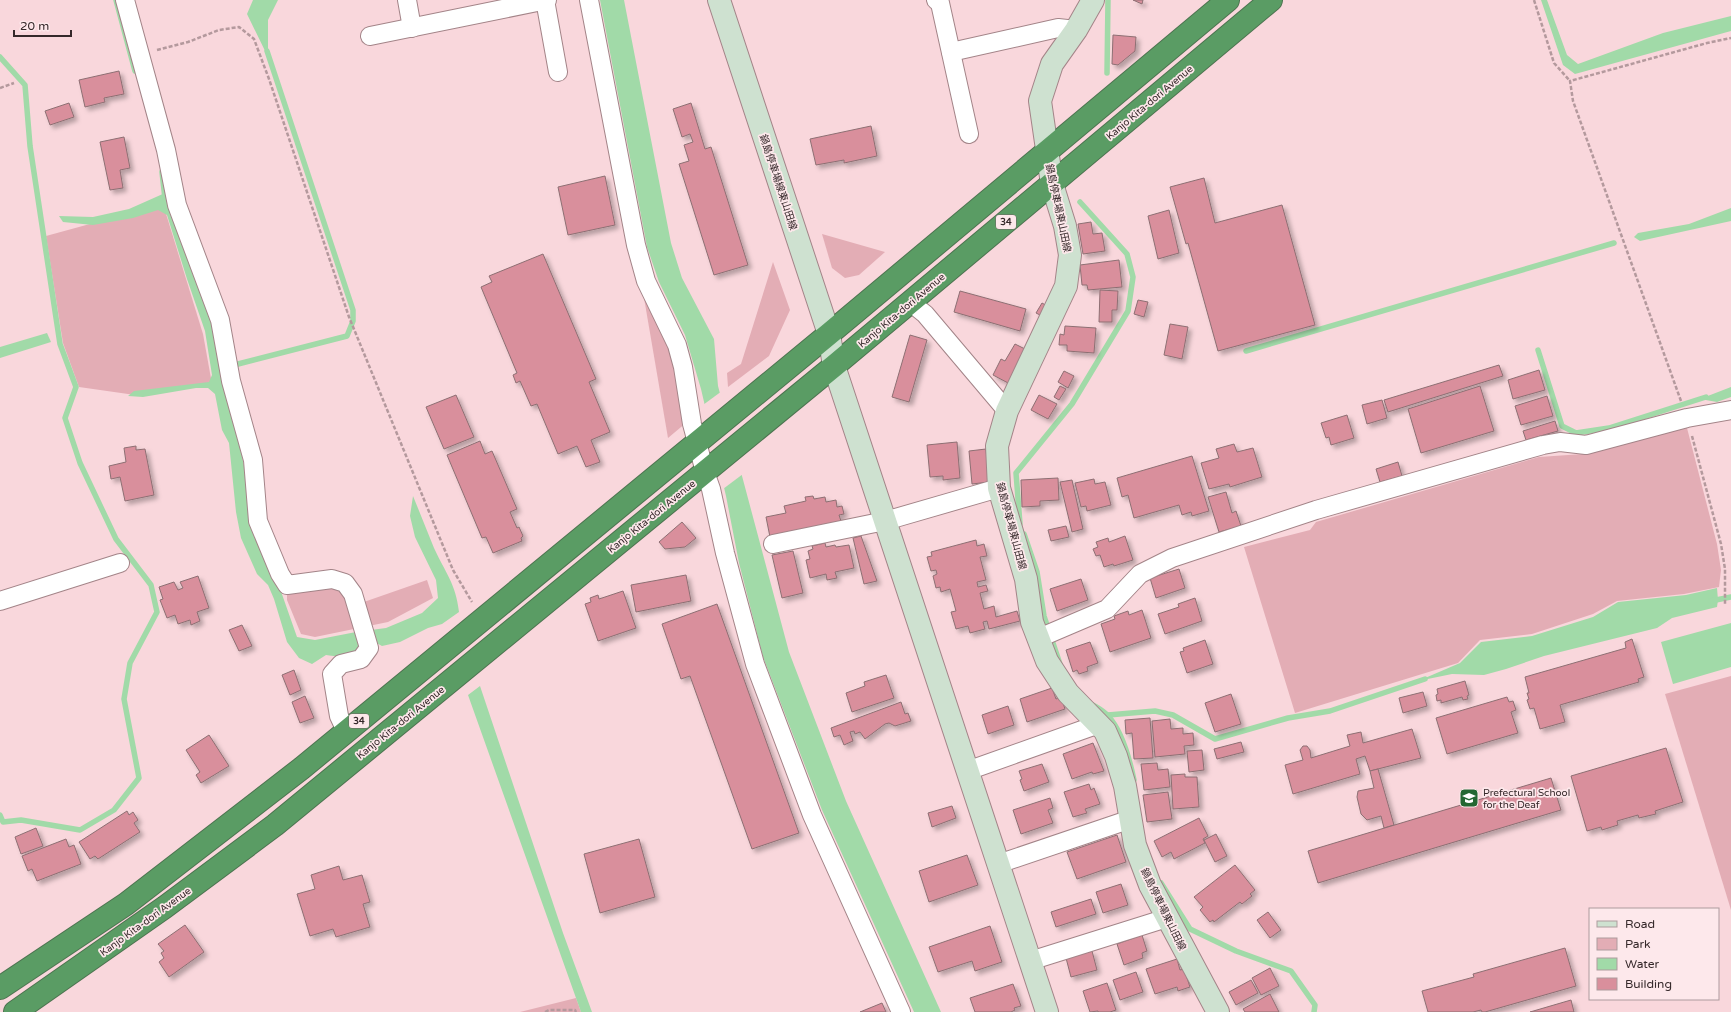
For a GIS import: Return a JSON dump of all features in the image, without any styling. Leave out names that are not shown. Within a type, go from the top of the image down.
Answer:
[{"type":"highway","name":"34","points":[[0,988],[126,904],[296,773],[733,414],[1228,0]]},
{"type":"highway","name":"Kanjo Kita-dori Avenue","points":[[15,1012],[165,907],[275,824],[834,366],[1271,0]]},
{"type":"main road","name":"鍋島停車場線東山田線","points":[[719,0],[829,334],[834,366]]},
{"type":"main road","name":"鍋島停車場東山田線","points":[[1093,0],[1076,30],[1052,64],[1040,101],[1052,184],[1065,226],[1070,255],[1066,286],[1007,411],[997,446],[1000,488],[1026,579],[1032,622],[1046,635],[1047,661],[1068,693],[1105,730],[1116,756],[1125,786],[1135,845],[1150,885],[1218,1012]]},
{"type":"main road","points":[[834,366],[1047,1012]]},
{"type":"street","points":[[125,0],[141,53],[166,150],[177,206],[220,320],[226,360],[253,460],[258,521],[280,574],[287,585],[332,579],[345,583],[353,594],[369,648],[361,659],[341,664],[332,674],[339,716],[346,731]]},
{"type":"street","points":[[407,0],[412,28]]},
{"type":"street","points":[[370,36],[546,0],[558,72]]},
{"type":"street","points":[[589,0],[636,245],[646,281],[677,346],[683,367],[692,424],[701,440],[708,469],[724,553],[756,664],[812,815],[901,1012]]},
{"type":"street","points":[[936,0],[940,3],[969,134]]},
{"type":"street","points":[[951,52],[1058,28],[1076,30]]},
{"type":"street","points":[[910,302],[925,314],[1007,411]]},
{"type":"street","points":[[1046,635],[1107,609],[1140,574],[1172,558],[1316,510],[1543,445],[1560,442],[1586,445],[1687,418],[1731,410]]},
{"type":"street","points":[[773,544],[885,521],[1000,488]]},
{"type":"street","points":[[0,601],[120,564]]},
{"type":"street","points":[[968,771],[1099,724]]},
{"type":"street","points":[[998,864],[1131,819]]},
{"type":"street","points":[[1030,962],[1167,918]]},
{"type":"path","points":[[1534,0],[1554,63],[1570,81],[1573,101],[1687,418],[1721,544],[1726,569],[1724,605]]},
{"type":"path","points":[[141,53],[188,42],[219,30],[239,27],[254,39],[269,79],[354,332],[453,570],[483,619]]},
{"type":"path","points":[[1570,81],[1731,38]]},
{"type":"path","points":[[0,88],[14,83]]},
{"type":"path","points":[[545,1012],[549,1010],[575,1010],[576,1012]]},
{"type":"green space","points":[[163,204],[203,334],[212,384],[135,395],[79,387],[63,343],[46,236]]},
{"type":"green space","points":[[822,234],[885,252],[859,275],[845,278],[832,268]]},
{"type":"green space","points":[[773,262],[790,310],[769,356],[728,387],[727,373],[741,364]]},
{"type":"green space","points":[[643,292],[675,357],[687,422],[668,438]]},
{"type":"green space","points":[[1687,428],[1717,544],[1721,570],[1719,587],[1684,594],[1617,601],[1593,614],[1532,634],[1480,640],[1458,663],[1295,713],[1244,547],[1310,530],[1316,522],[1539,457],[1583,454]]},
{"type":"green space","points":[[287,572],[300,579],[335,573],[361,603],[427,580],[433,598],[388,622],[315,637],[301,634],[287,600]]},
{"type":"green space","points":[[1731,676],[1731,910],[1665,694]]},
{"type":"green space","points":[[576,998],[581,1012],[520,1012]]},
{"type":"water","points":[[253,0],[278,0],[268,20],[268,57],[247,14]]},
{"type":"water","points":[[600,0],[624,0],[671,243],[682,278],[714,339],[718,386],[789,652],[846,801],[941,1012],[914,1012],[822,810],[763,657],[739,563],[726,496],[701,389],[685,335],[659,282],[647,247]]},
{"type":"water","points":[[1541,0],[1547,0],[1567,55],[1578,64],[1663,33],[1731,16],[1731,31],[1575,74],[1563,65]]},
{"type":"water","points":[[165,193],[169,198],[217,332],[244,466],[250,522],[277,580],[297,637],[315,640],[386,628],[422,613],[438,598],[436,580],[415,537],[410,516],[413,496],[434,548],[450,578],[458,602],[459,612],[442,624],[428,628],[400,642],[382,646],[373,641],[351,654],[339,656],[326,655],[312,664],[299,658],[287,642],[274,599],[268,585],[257,574],[241,538],[236,512],[229,443],[222,430],[215,394],[208,388],[196,388],[143,397],[128,396],[134,391],[209,382],[212,375],[205,331],[167,215],[158,210],[133,218],[93,225],[63,222],[59,216],[93,217],[129,209]]},
{"type":"water","points":[[1731,208],[1731,221],[1640,241],[1634,237],[1638,233],[1689,224]]},
{"type":"water","points":[[47,333],[51,342],[0,358],[0,347]]},
{"type":"water","points":[[1731,387],[1731,397],[1717,402],[1700,399]]},
{"type":"water","points":[[1717,588],[1717,607],[1672,618],[1657,628],[1544,656],[1484,675],[1452,674],[1418,681],[1460,663],[1481,642],[1532,636],[1593,617],[1618,602],[1686,595]]},
{"type":"water","points":[[1731,623],[1731,667],[1673,684],[1661,642]]},
{"type":"water","points":[[480,686],[563,933],[592,1012],[581,1012],[468,695]]},
{"type":"pier","points":[[722,391],[743,474],[723,489],[703,405]]},
{"type":"building","points":[[1133,0],[1143,0],[1142,4]]},
{"type":"building","points":[[1113,35],[1136,37],[1135,51],[1118,65],[1112,64]]},
{"type":"building","points":[[119,71],[124,94],[104,98],[105,102],[85,107],[79,80]]},
{"type":"building","points":[[69,103],[74,117],[50,125],[45,111]]},
{"type":"building","points":[[691,103],[705,149],[711,147],[748,265],[714,275],[679,164],[689,161],[684,145],[693,142],[690,134],[682,137],[673,109]]},
{"type":"building","points":[[871,126],[877,156],[844,163],[844,160],[816,165],[810,139]]},
{"type":"building","points":[[124,137],[130,168],[120,170],[123,188],[110,190],[100,142]]},
{"type":"building","points":[[605,176],[615,225],[568,235],[558,187]]},
{"type":"building","points":[[1204,178],[1215,223],[1282,205],[1315,325],[1218,351],[1188,243],[1186,244],[1170,187]]},
{"type":"building","points":[[1169,210],[1179,253],[1158,259],[1148,216]]},
{"type":"building","points":[[1091,222],[1093,234],[1102,233],[1105,251],[1083,254],[1078,224]]},
{"type":"building","points":[[543,254],[596,379],[589,382],[610,432],[591,440],[600,462],[586,467],[577,446],[558,454],[537,404],[531,406],[520,381],[516,383],[513,375],[517,373],[481,287],[492,282],[489,276]]},
{"type":"building","points":[[1119,260],[1122,287],[1088,290],[1087,285],[1082,285],[1080,265]]},
{"type":"building","points":[[1100,290],[1118,291],[1117,310],[1112,310],[1112,322],[1099,322]]},
{"type":"building","points":[[960,291],[1026,309],[1020,331],[954,312]]},
{"type":"building","points":[[1138,300],[1148,302],[1144,317],[1134,314]]},
{"type":"building","points":[[1042,303],[1049,307],[1044,317],[1036,313]]},
{"type":"building","points":[[1170,324],[1188,327],[1182,359],[1164,355]]},
{"type":"building","points":[[1065,326],[1096,328],[1094,353],[1067,351],[1067,345],[1059,345],[1060,334],[1064,335]]},
{"type":"building","points":[[910,335],[927,340],[909,402],[892,397]]},
{"type":"building","points":[[1015,344],[1027,350],[1010,384],[993,375],[1001,359],[1005,361]]},
{"type":"building","points":[[1499,365],[1503,376],[1388,412],[1384,400]]},
{"type":"building","points":[[1539,370],[1545,390],[1513,399],[1508,380]]},
{"type":"building","points":[[1064,371],[1074,376],[1068,388],[1058,382]]},
{"type":"building","points":[[1060,386],[1066,389],[1059,400],[1054,397]]},
{"type":"building","points":[[1480,386],[1494,431],[1421,453],[1408,409]]},
{"type":"building","points":[[456,395],[474,437],[444,449],[426,407]]},
{"type":"building","points":[[1039,395],[1057,404],[1048,419],[1031,410]]},
{"type":"building","points":[[1547,396],[1553,416],[1521,425],[1515,406]]},
{"type":"building","points":[[1382,400],[1387,418],[1367,424],[1362,405]]},
{"type":"building","points":[[1347,415],[1354,438],[1331,445],[1329,437],[1326,438],[1321,423]]},
{"type":"building","points":[[1555,421],[1558,431],[1526,440],[1523,431]]},
{"type":"building","points":[[480,441],[485,454],[492,451],[517,509],[510,512],[517,528],[519,527],[523,536],[521,538],[522,541],[493,553],[486,537],[482,538],[447,455]]},
{"type":"building","points":[[957,442],[960,478],[943,480],[943,476],[930,477],[927,445]]},
{"type":"building","points":[[1234,444],[1237,452],[1253,448],[1262,477],[1230,487],[1229,484],[1209,489],[1201,463],[1219,458],[1216,449]]},
{"type":"building","points":[[136,446],[136,450],[145,449],[154,495],[125,501],[120,477],[111,479],[109,466],[126,462],[124,448]]},
{"type":"building","points":[[986,449],[989,482],[972,484],[969,451]]},
{"type":"building","points":[[1192,456],[1209,511],[1192,516],[1191,512],[1182,515],[1179,505],[1134,518],[1128,495],[1122,497],[1117,478]]},
{"type":"building","points":[[1398,462],[1402,476],[1380,482],[1376,469]]},
{"type":"building","points":[[1058,478],[1059,500],[1040,501],[1040,506],[1022,507],[1021,480]]},
{"type":"building","points":[[1094,479],[1095,484],[1105,482],[1111,505],[1087,511],[1086,506],[1081,507],[1075,483]]},
{"type":"building","points":[[1072,480],[1083,529],[1072,532],[1060,482]]},
{"type":"building","points":[[1226,492],[1232,513],[1236,511],[1241,526],[1219,532],[1208,497]]},
{"type":"building","points":[[813,496],[814,499],[825,497],[826,502],[836,500],[837,507],[842,506],[844,514],[839,515],[841,521],[770,537],[766,517],[786,513],[784,506],[806,501],[805,497]]},
{"type":"building","points":[[682,522],[696,538],[685,547],[665,549],[659,542]]},
{"type":"building","points":[[1066,526],[1069,537],[1051,541],[1048,530]]},
{"type":"building","points":[[861,536],[877,581],[864,584],[853,538]]},
{"type":"building","points":[[1125,536],[1133,560],[1114,566],[1113,564],[1104,567],[1100,555],[1096,556],[1093,549],[1098,547],[1096,542],[1108,538],[1109,542]]},
{"type":"building","points":[[976,540],[977,546],[984,544],[987,556],[980,557],[986,580],[977,582],[978,587],[986,585],[988,591],[980,593],[984,609],[994,606],[996,617],[1017,611],[1020,621],[989,629],[987,621],[983,622],[985,629],[970,633],[968,626],[956,629],[951,612],[956,611],[950,589],[941,592],[940,587],[936,588],[933,576],[937,574],[936,570],[931,571],[927,557],[932,556],[931,552]]},
{"type":"building","points":[[825,543],[826,547],[835,545],[836,547],[849,545],[854,568],[835,572],[837,578],[827,580],[826,574],[810,578],[806,560],[810,559],[808,551],[813,549],[812,546]]},
{"type":"building","points":[[793,551],[803,593],[782,598],[772,555]]},
{"type":"building","points":[[1179,569],[1185,588],[1156,598],[1150,578]]},
{"type":"building","points":[[686,575],[691,601],[636,612],[631,585]]},
{"type":"building","points":[[198,576],[209,608],[197,612],[200,621],[191,625],[190,620],[178,624],[175,615],[167,618],[160,600],[163,599],[159,587],[174,582],[178,590],[183,588],[180,582]]},
{"type":"building","points":[[1081,579],[1088,600],[1057,611],[1050,589]]},
{"type":"building","points":[[623,591],[636,628],[598,641],[585,604],[591,602],[590,598],[598,595],[599,599]]},
{"type":"building","points":[[1195,598],[1202,621],[1165,634],[1158,614],[1179,607],[1178,604]]},
{"type":"building","points":[[717,604],[799,833],[752,849],[690,676],[681,679],[662,624]]},
{"type":"building","points":[[1142,610],[1151,638],[1110,652],[1101,624],[1115,619],[1114,616],[1128,611],[1129,615]]},
{"type":"building","points":[[242,625],[252,646],[239,651],[229,630]]},
{"type":"building","points":[[1632,639],[1644,677],[1638,679],[1639,682],[1560,705],[1565,722],[1540,729],[1534,708],[1530,709],[1527,700],[1529,699],[1527,693],[1529,693],[1525,677],[1626,648],[1625,642]]},
{"type":"building","points":[[1205,640],[1213,664],[1187,673],[1180,652],[1184,651],[1183,648]]},
{"type":"building","points":[[1090,642],[1098,663],[1087,667],[1088,671],[1079,674],[1077,670],[1073,672],[1066,650]]},
{"type":"building","points":[[294,670],[301,690],[290,695],[282,675]]},
{"type":"building","points":[[886,675],[894,698],[852,712],[846,693],[865,686],[864,682]]},
{"type":"building","points":[[1465,681],[1469,695],[1467,696],[1468,699],[1463,700],[1462,697],[1441,703],[1441,700],[1437,701],[1437,689]]},
{"type":"building","points":[[1052,688],[1056,699],[1061,697],[1065,709],[1027,722],[1020,699]]},
{"type":"building","points":[[1423,692],[1427,706],[1403,713],[1399,698]]},
{"type":"building","points":[[1231,694],[1241,724],[1215,732],[1205,703]]},
{"type":"building","points":[[305,696],[314,718],[300,723],[292,702]]},
{"type":"building","points":[[1507,697],[1509,702],[1513,701],[1516,710],[1511,712],[1518,733],[1447,754],[1436,718]]},
{"type":"building","points":[[901,702],[905,714],[908,713],[911,721],[895,726],[889,723],[885,724],[865,739],[860,732],[855,734],[854,731],[850,732],[853,741],[844,745],[840,735],[834,737],[831,728]]},
{"type":"building","points":[[1008,706],[1014,725],[988,734],[982,715]]},
{"type":"building","points":[[1150,718],[1153,758],[1134,759],[1132,733],[1126,734],[1125,720]]},
{"type":"building","points":[[1170,719],[1171,729],[1183,728],[1183,734],[1193,733],[1194,745],[1184,746],[1185,754],[1155,757],[1152,721]]},
{"type":"building","points":[[1412,729],[1421,758],[1370,771],[1365,756],[1356,759],[1360,774],[1293,794],[1285,765],[1303,760],[1300,750],[1303,746],[1307,746],[1310,750],[1311,758],[1350,746],[1347,735],[1361,732],[1363,743]]},
{"type":"building","points":[[209,735],[229,766],[201,783],[196,775],[200,772],[186,750]]},
{"type":"building","points":[[1241,742],[1244,752],[1217,759],[1214,749]]},
{"type":"building","points":[[1093,743],[1104,771],[1093,774],[1092,772],[1072,779],[1063,754]]},
{"type":"building","points":[[1666,748],[1683,802],[1655,811],[1656,814],[1639,818],[1638,815],[1617,821],[1618,825],[1602,830],[1601,827],[1587,831],[1571,776]]},
{"type":"building","points":[[1202,750],[1204,770],[1189,772],[1187,751]]},
{"type":"building","points":[[1157,763],[1158,770],[1168,769],[1170,787],[1144,790],[1141,764]]},
{"type":"building","points":[[1042,764],[1049,782],[1024,791],[1020,780],[1022,779],[1019,771]]},
{"type":"building","points":[[1378,769],[1394,825],[1384,828],[1381,816],[1367,820],[1361,814],[1357,797],[1358,791],[1374,788],[1370,771]]},
{"type":"building","points":[[1185,774],[1185,777],[1197,777],[1199,807],[1173,809],[1171,775]]},
{"type":"building","points":[[1551,778],[1561,810],[1318,883],[1308,851]]},
{"type":"building","points":[[1089,784],[1091,790],[1094,788],[1100,804],[1085,809],[1087,813],[1073,817],[1064,792]]},
{"type":"building","points":[[1168,792],[1172,819],[1147,822],[1143,795]]},
{"type":"building","points":[[1050,798],[1053,808],[1048,810],[1053,823],[1021,834],[1013,810]]},
{"type":"building","points":[[952,806],[956,818],[932,827],[928,813]]},
{"type":"building","points":[[127,811],[129,815],[133,812],[138,820],[134,823],[140,832],[98,859],[95,856],[90,859],[79,842]]},
{"type":"building","points":[[1199,818],[1208,836],[1203,839],[1205,843],[1174,859],[1171,852],[1162,857],[1154,841]]},
{"type":"building","points":[[36,828],[43,846],[21,854],[15,837]]},
{"type":"building","points":[[1216,834],[1227,856],[1215,862],[1204,840]]},
{"type":"building","points":[[1117,835],[1126,862],[1077,879],[1067,852]]},
{"type":"building","points":[[66,839],[69,847],[74,845],[81,864],[37,881],[32,869],[28,871],[22,856]]},
{"type":"building","points":[[639,839],[655,897],[600,913],[584,854]]},
{"type":"building","points":[[967,855],[978,885],[929,902],[919,871]]},
{"type":"building","points":[[1235,865],[1255,890],[1250,894],[1252,896],[1242,904],[1240,902],[1214,922],[1213,920],[1210,922],[1200,910],[1203,907],[1194,897]]},
{"type":"building","points":[[339,866],[343,880],[362,875],[370,902],[363,904],[370,927],[336,937],[333,929],[310,936],[297,894],[315,889],[311,875]]},
{"type":"building","points":[[1121,884],[1128,905],[1103,913],[1096,892]]},
{"type":"building","points":[[1091,899],[1096,914],[1056,927],[1051,912]]},
{"type":"building","points":[[1268,912],[1281,930],[1270,938],[1257,920]]},
{"type":"building","points":[[185,925],[204,952],[169,977],[159,962],[164,958],[161,953],[164,951],[158,944]]},
{"type":"building","points":[[990,926],[1002,962],[975,971],[972,961],[938,972],[929,947]]},
{"type":"building","points":[[1142,935],[1147,951],[1142,953],[1143,958],[1124,965],[1117,944]]},
{"type":"building","points":[[1565,948],[1576,986],[1485,1012],[1482,1012],[1481,1010],[1473,1012],[1428,1012],[1422,991],[1474,977],[1473,974]]},
{"type":"building","points":[[1092,951],[1097,970],[1071,977],[1066,958]]},
{"type":"building","points":[[1177,959],[1180,970],[1184,969],[1190,987],[1178,991],[1177,987],[1155,994],[1146,969]]},
{"type":"building","points":[[1270,968],[1279,986],[1261,995],[1252,978]]},
{"type":"building","points":[[1136,972],[1143,992],[1120,1000],[1113,980]]},
{"type":"building","points":[[1251,980],[1258,993],[1236,1005],[1229,992]]},
{"type":"building","points":[[1107,983],[1116,1010],[1110,1012],[1090,1012],[1083,991]]},
{"type":"building","points":[[1013,984],[1021,1006],[1014,1008],[1015,1010],[1011,1012],[975,1012],[970,998]]},
{"type":"building","points":[[1270,994],[1279,1012],[1245,1012],[1243,1009]]},
{"type":"building","points":[[1571,1000],[1574,1012],[1530,1012]]},
{"type":"building","points":[[882,1003],[886,1012],[860,1012]]},
{"type":"waterway","points":[[116,0],[135,71]]},
{"type":"waterway","points":[[1107,73],[1108,0]]},
{"type":"waterway","points":[[230,368],[238,364],[347,336],[353,321],[353,310],[267,51]]},
{"type":"waterway","points":[[0,57],[25,85],[30,146],[60,344],[76,387],[65,418],[80,463],[116,539],[151,585],[157,612],[130,663],[124,699],[139,778],[114,810],[80,830],[21,820],[3,822],[0,815]]},
{"type":"waterway","points":[[162,172],[165,199]]},
{"type":"waterway","points":[[1020,524],[1016,473],[1072,404],[1128,311],[1133,277],[1127,254],[1080,202]]},
{"type":"waterway","points":[[1246,351],[1614,243]]},
{"type":"waterway","points":[[1538,350],[1562,426],[1576,433],[1609,428],[1706,397]]},
{"type":"waterway","points":[[1024,534],[1037,572],[1044,616],[1060,664]]},
{"type":"waterway","points":[[1711,601],[1731,597]]},
{"type":"waterway","points":[[1108,715],[1155,711],[1173,715],[1215,739],[1288,718],[1330,711],[1425,679]]},
{"type":"waterway","points":[[1093,705],[1106,714],[1113,722],[1128,755],[1134,780]]},
{"type":"waterway","points":[[1161,883],[1190,929],[1236,951],[1291,971],[1315,1005],[1314,1012]]},
{"type":"place","name":"Prefectural School for the Deaf","points":[[1469,798]]}]
